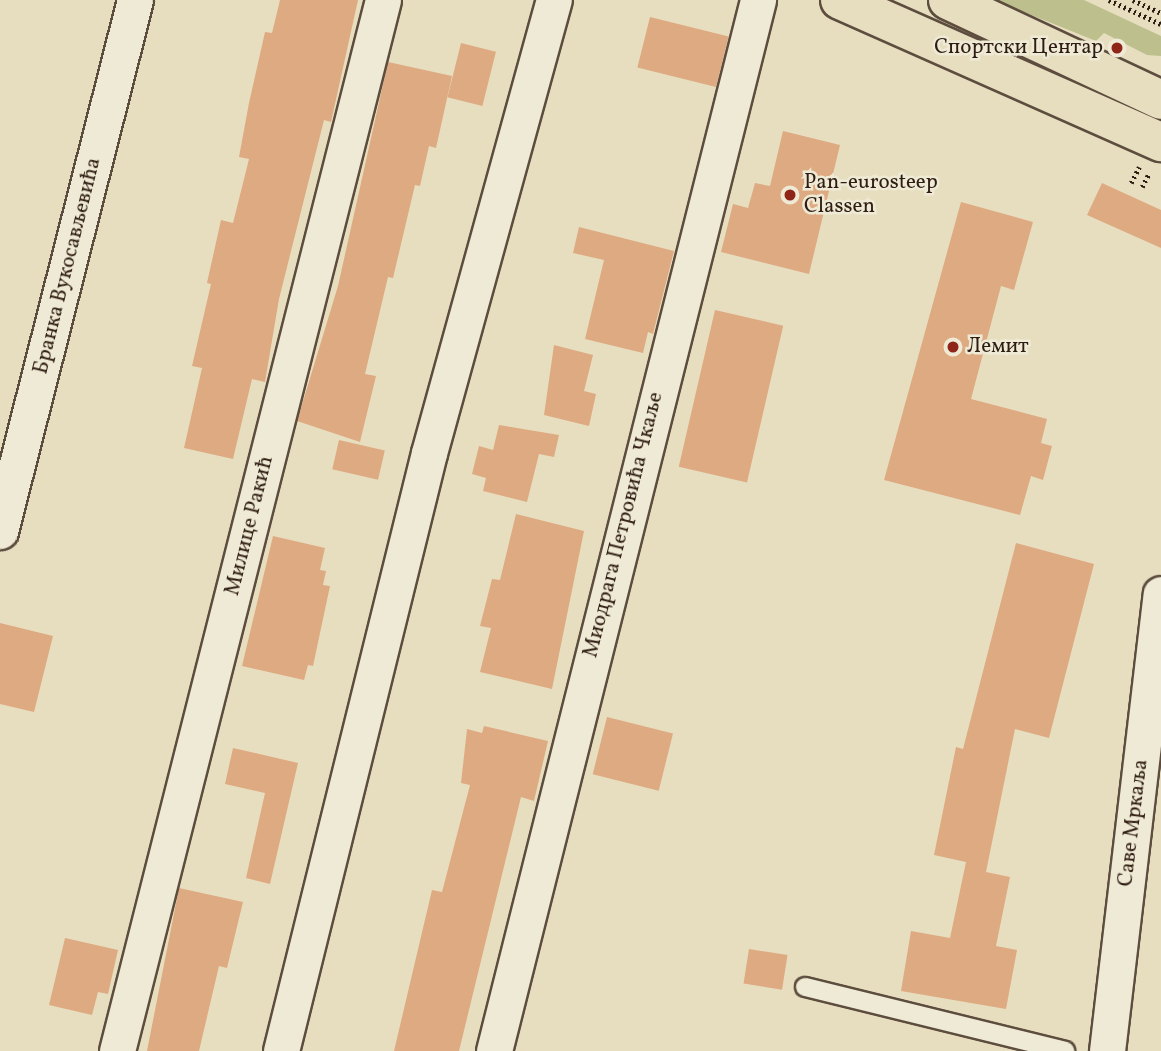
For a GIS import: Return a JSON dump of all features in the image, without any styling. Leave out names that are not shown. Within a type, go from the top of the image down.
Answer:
[{"type":"main road","points":[[840,0],[1161,142]]},
{"type":"main road","points":[[948,0],[1161,100]]},
{"type":"street","name":"Бранка Вукосављевића","points":[[0,531],[135,0]]},
{"type":"street","name":"Милице Ракић","points":[[117,1051],[383,0]]},
{"type":"street","points":[[281,1051],[429,453],[554,0]]},
{"type":"street","name":"Миодрага Петровића Чкаље","points":[[494,1051],[758,0]]},
{"type":"street","name":"Саве Мркаља","points":[[1107,1051],[1161,594]]},
{"type":"lane","points":[[805,987],[1065,1051]]},
{"type":"path","points":[[1109,0],[1161,24]]},
{"type":"path","points":[[1133,0],[1161,13]]},
{"type":"green space","points":[[994,0],[1084,0],[1161,36],[1161,56],[1147,55],[1104,33],[1096,41]]},
{"type":"building","points":[[280,0],[358,0],[331,122],[324,120],[279,299],[265,382],[252,379],[233,459],[184,448],[202,368],[192,366],[211,284],[207,283],[221,220],[233,223],[249,159],[239,157],[265,32],[272,33]]},
{"type":"building","points":[[650,17],[729,37],[716,87],[637,67]]},
{"type":"building","points":[[461,43],[496,52],[482,106],[447,97]]},
{"type":"building","points":[[388,62],[452,76],[436,148],[429,146],[420,186],[415,185],[393,278],[388,277],[365,374],[376,376],[360,442],[297,421],[338,286]]},
{"type":"building","name":"Pan-eurosteep Classen","points":[[783,131],[840,145],[809,274],[721,252],[733,204],[748,208],[755,183],[770,186]]},
{"type":"building","points":[[1102,183],[1161,210],[1161,248],[1087,215]]},
{"type":"building","name":"Лемит","points":[[961,202],[1033,222],[1014,290],[1001,286],[971,399],[1047,419],[1041,443],[1052,446],[1043,480],[1031,476],[1020,515],[884,480]]},
{"type":"building","points":[[579,227],[674,251],[653,334],[648,332],[643,353],[585,339],[604,260],[573,253]]},
{"type":"building","points":[[715,310],[783,326],[747,483],[679,467]]},
{"type":"building","points":[[554,345],[593,355],[584,391],[596,394],[589,426],[544,415]]},
{"type":"building","points":[[499,425],[559,435],[554,457],[539,454],[527,502],[483,491],[486,478],[472,474],[479,446],[493,450]]},
{"type":"building","points":[[339,440],[385,451],[378,480],[332,469]]},
{"type":"building","points":[[516,514],[584,531],[552,689],[480,672],[491,628],[480,626],[492,579],[500,580]]},
{"type":"building","points":[[273,536],[325,548],[320,570],[326,571],[323,585],[330,586],[313,666],[308,665],[304,680],[242,666]]},
{"type":"building","points":[[1016,543],[1094,564],[1049,738],[1015,729],[986,872],[1010,877],[996,946],[1017,950],[1006,1009],[901,991],[911,931],[950,938],[966,862],[934,855],[956,747],[963,749]]},
{"type":"building","points":[[0,623],[53,636],[34,712],[0,704]]},
{"type":"building","points":[[607,717],[673,733],[659,791],[593,774]]},
{"type":"building","points":[[484,726],[548,741],[534,801],[521,797],[459,1051],[394,1051],[432,890],[442,892],[470,785],[461,783],[467,729],[482,733]]},
{"type":"building","points":[[233,748],[298,763],[270,884],[246,878],[265,793],[225,784]]},
{"type":"building","points":[[179,888],[243,902],[227,968],[219,966],[199,1051],[147,1051]]},
{"type":"building","points":[[65,938],[118,950],[108,994],[98,992],[92,1015],[49,1005]]},
{"type":"building","points":[[749,949],[788,955],[782,990],[744,984]]},
{"type":"place","name":"Спортски Центар","points":[[1117,48]]},
{"type":"place","name":"Pan-eurosteep Classen","points":[[790,195]]},
{"type":"place","name":"Лемит","points":[[953,347]]}]
